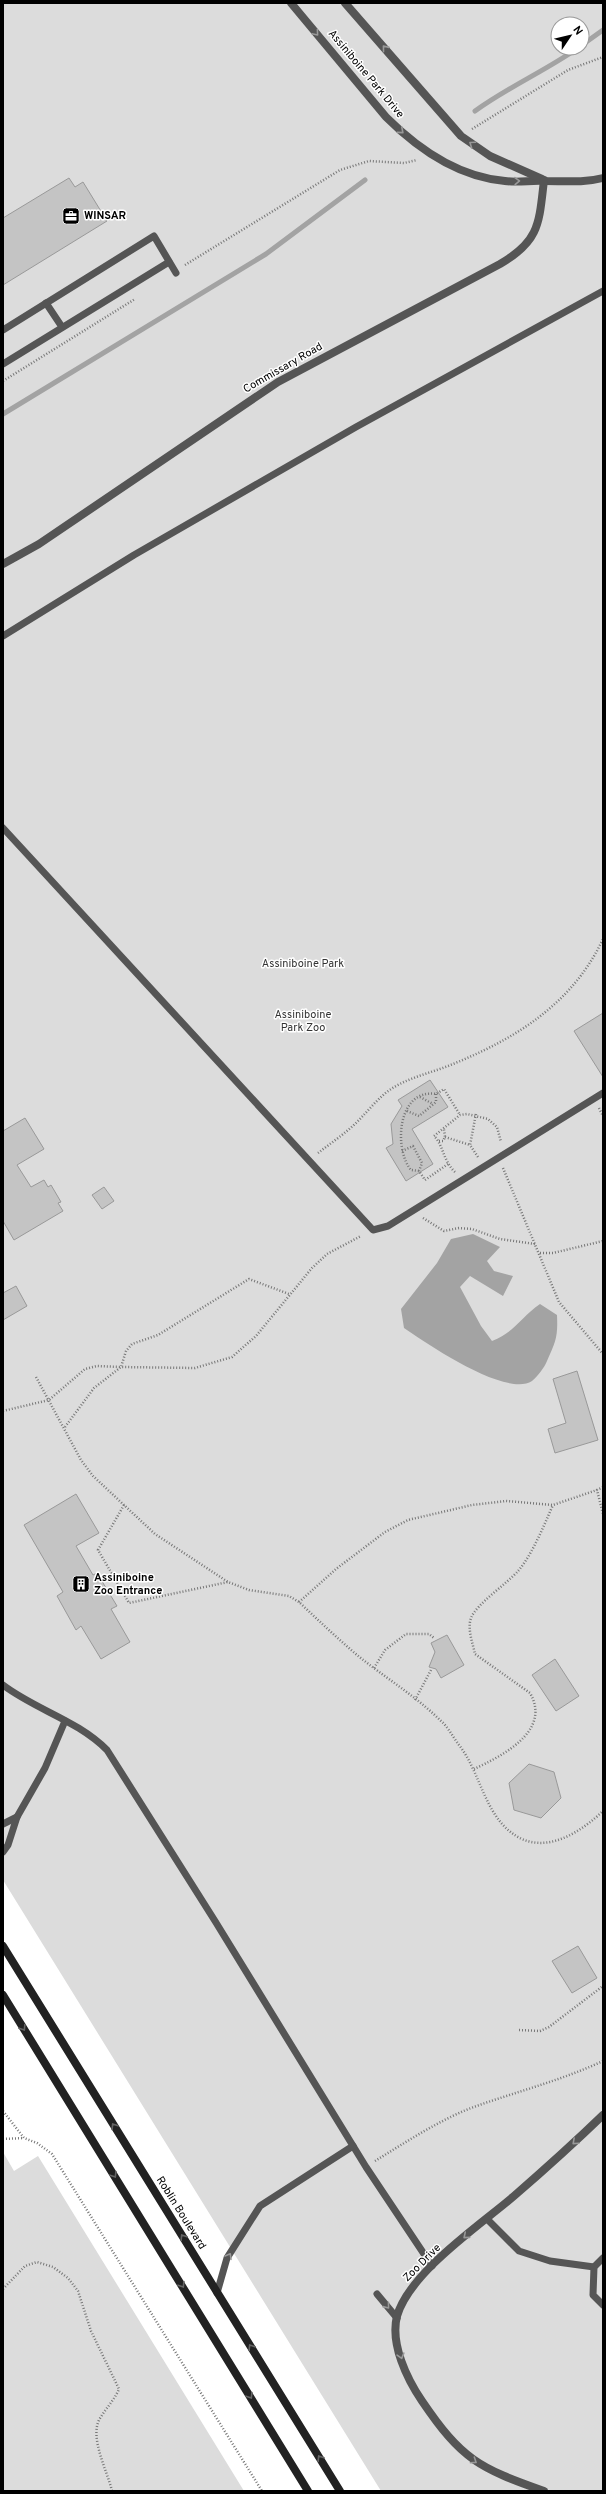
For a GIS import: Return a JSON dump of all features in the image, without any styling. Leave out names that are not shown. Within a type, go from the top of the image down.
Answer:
[{"type":"main road","name":"Roblin Boulevard","points":[[3,1946],[340,2491]]},
{"type":"main road","points":[[3,1995],[308,2491]]},
{"type":"street","name":"Assiniboine Park Drive","points":[[290,3],[386,117],[402,133],[450,165],[485,178],[506,182],[544,180],[575,182],[603,178]]},
{"type":"street","name":"Assiniboine Park Drive","points":[[345,3],[461,136],[490,156],[544,180]]},
{"type":"street","name":"Commissary Road","points":[[3,564],[38,544],[278,382],[500,264],[521,251],[529,243],[540,218],[544,180]]},
{"type":"street","name":"Zoo Drive","points":[[544,2491],[485,2468],[456,2446],[436,2422],[407,2376],[398,2343],[397,2318],[402,2302],[419,2278],[603,2115]]},
{"type":"lane","points":[[3,330],[154,236],[176,273]]},
{"type":"lane","points":[[3,364],[169,262]]},
{"type":"lane","points":[[3,636],[134,554],[376,416],[603,290]]},
{"type":"lane","points":[[46,303],[62,327]]},
{"type":"lane","points":[[3,828],[178,1020],[310,1159],[373,1230],[388,1226],[414,1208],[484,1167],[603,1093]]},
{"type":"lane","points":[[3,1685],[29,1702],[94,1737],[113,1759],[366,2167],[432,2266]]},
{"type":"lane","points":[[3,1852],[8,1845],[18,1817],[45,1768],[65,1721]]},
{"type":"lane","points":[[3,1824],[18,1817]]},
{"type":"lane","points":[[217,2293],[228,2258],[260,2206],[353,2146]]},
{"type":"lane","points":[[486,2219],[519,2251],[550,2261],[594,2267]]},
{"type":"lane","points":[[603,2258],[594,2267],[593,2295],[603,2305]]},
{"type":"lane","points":[[377,2294],[397,2318]]},
{"type":"path","points":[[461,136],[568,70],[603,57]]},
{"type":"path","points":[[176,273],[186,265],[340,170],[369,161],[415,162],[431,153]]},
{"type":"path","points":[[3,381],[138,298]]},
{"type":"path","points":[[310,1159],[349,1129],[376,1101],[395,1087],[452,1065],[494,1045],[550,1010],[577,983],[603,939]]},
{"type":"path","points":[[448,1164],[425,1180],[419,1171],[411,1170],[404,1161],[400,1130],[408,1111],[420,1096],[428,1093],[436,1094],[444,1089],[460,1115]]},
{"type":"path","points":[[408,1111],[418,1116],[436,1102],[436,1094]]},
{"type":"path","points":[[420,1096],[434,1104]]},
{"type":"path","points":[[470,1145],[476,1114]]},
{"type":"path","points":[[463,1179],[448,1164],[440,1150],[439,1140],[434,1136],[460,1115],[476,1114],[488,1119],[497,1127],[502,1156],[559,1302],[603,1354]]},
{"type":"path","points":[[444,1129],[445,1137]]},
{"type":"path","points":[[445,1137],[470,1145],[484,1167]]},
{"type":"path","points":[[439,1140],[443,1141],[445,1137]]},
{"type":"path","points":[[402,1151],[413,1146],[422,1163],[419,1171]]},
{"type":"path","points":[[414,1208],[427,1222],[444,1231],[459,1228],[472,1229],[500,1239],[536,1244]]},
{"type":"path","points":[[3,1411],[49,1400],[85,1369],[97,1366],[195,1368],[232,1357],[256,1336],[289,1294],[327,1254],[373,1230]]},
{"type":"path","points":[[540,1253],[553,1253],[603,1241]]},
{"type":"path","points":[[65,1427],[94,1388],[121,1367],[126,1351],[132,1344],[158,1335],[249,1279],[289,1294]]},
{"type":"path","points":[[36,1377],[65,1427],[81,1460],[93,1476],[174,1549],[228,1582],[249,1590],[289,1596],[299,1602],[374,1668],[441,1721],[467,1755],[498,1819],[508,1830],[522,1839],[536,1842],[567,1837],[581,1830],[603,1811]]},
{"type":"path","points":[[299,1602],[379,1537],[408,1520],[472,1505],[506,1501],[553,1505],[603,1487]]},
{"type":"path","points":[[596,1490],[603,1514]]},
{"type":"path","points":[[124,1505],[98,1550],[129,1603],[228,1582]]},
{"type":"path","points":[[474,1769],[504,1755],[521,1741],[532,1726],[536,1714],[535,1701],[530,1693],[475,1654],[470,1633],[471,1618],[479,1606],[495,1594],[518,1571],[528,1557],[553,1505]]},
{"type":"path","points":[[374,1668],[385,1650],[406,1634],[429,1634],[434,1638]]},
{"type":"path","points":[[415,1700],[431,1670]]},
{"type":"path","points":[[519,2030],[540,2031],[549,2027],[603,1986]]},
{"type":"path","points":[[366,2167],[447,2119],[470,2109],[554,2082],[603,2061]]},
{"type":"path","points":[[3,2111],[24,2138]]},
{"type":"path","points":[[3,2138],[24,2138],[45,2148],[52,2154],[262,2491]]},
{"type":"path","points":[[3,2289],[25,2266],[37,2262],[53,2267],[68,2278],[78,2291],[91,2331],[119,2389],[115,2400],[99,2421],[95,2436],[112,2491]]},
{"type":"green space","name":"Assiniboine Park","points":[[3,3],[603,3],[603,2491],[381,2491],[3,1880]]},
{"type":"green space","points":[[3,2152],[14,2171],[38,2156],[244,2491],[3,2491]]},
{"type":"shaded area","points":[[473,1234],[500,1247],[487,1261],[494,1271],[513,1276],[503,1296],[470,1276],[460,1287],[481,1326],[492,1341],[507,1333],[540,1304],[557,1315],[556,1339],[544,1366],[532,1381],[520,1384],[504,1382],[486,1376],[447,1356],[404,1328],[401,1309],[437,1263],[451,1239]]},
{"type":"building","points":[[69,178],[75,187],[83,182],[107,221],[3,285],[3,218]]},
{"type":"building","points":[[603,1013],[603,1077],[574,1031]]},
{"type":"building","points":[[430,1080],[448,1107],[412,1129],[433,1164],[406,1181],[386,1148],[393,1144],[391,1124],[402,1106],[398,1100]]},
{"type":"building","points":[[25,1118],[44,1149],[17,1165],[31,1187],[44,1180],[48,1187],[51,1185],[61,1202],[58,1203],[63,1211],[14,1240],[3,1221],[3,1131]]},
{"type":"building","points":[[104,1187],[114,1201],[102,1209],[92,1195]]},
{"type":"building","points":[[16,1286],[27,1306],[3,1320],[3,1293]]},
{"type":"building","points":[[577,1371],[598,1440],[555,1453],[548,1429],[566,1423],[553,1379]]},
{"type":"building","name":"Assiniboine Zoo Entrance","points":[[76,1494],[99,1533],[76,1546],[93,1575],[97,1573],[117,1606],[111,1609],[130,1642],[101,1659],[81,1626],[76,1630],[57,1596],[63,1592],[24,1525]]},
{"type":"building","points":[[447,1635],[464,1665],[441,1678],[436,1669],[429,1667],[435,1652],[431,1643]]},
{"type":"building","points":[[555,1659],[579,1696],[556,1711],[532,1675]]},
{"type":"building","points":[[529,1764],[554,1772],[561,1798],[541,1818],[514,1810],[509,1783]]},
{"type":"building","points":[[578,1946],[597,1978],[572,1993],[552,1961]]},
{"type":"waterway","points":[[590,39],[603,30]]},
{"type":"waterway","points":[[475,111],[500,94],[566,56]]},
{"type":"waterway","points":[[3,414],[266,254],[365,180]]},
{"type":"place","name":"WINSAR","points":[[71,216]]},
{"type":"place","name":"Assiniboine Zoo Entrance","points":[[81,1584]]},
{"type":"park label","name":"Assiniboine Park Zoo","points":[[303,1021]]}]
